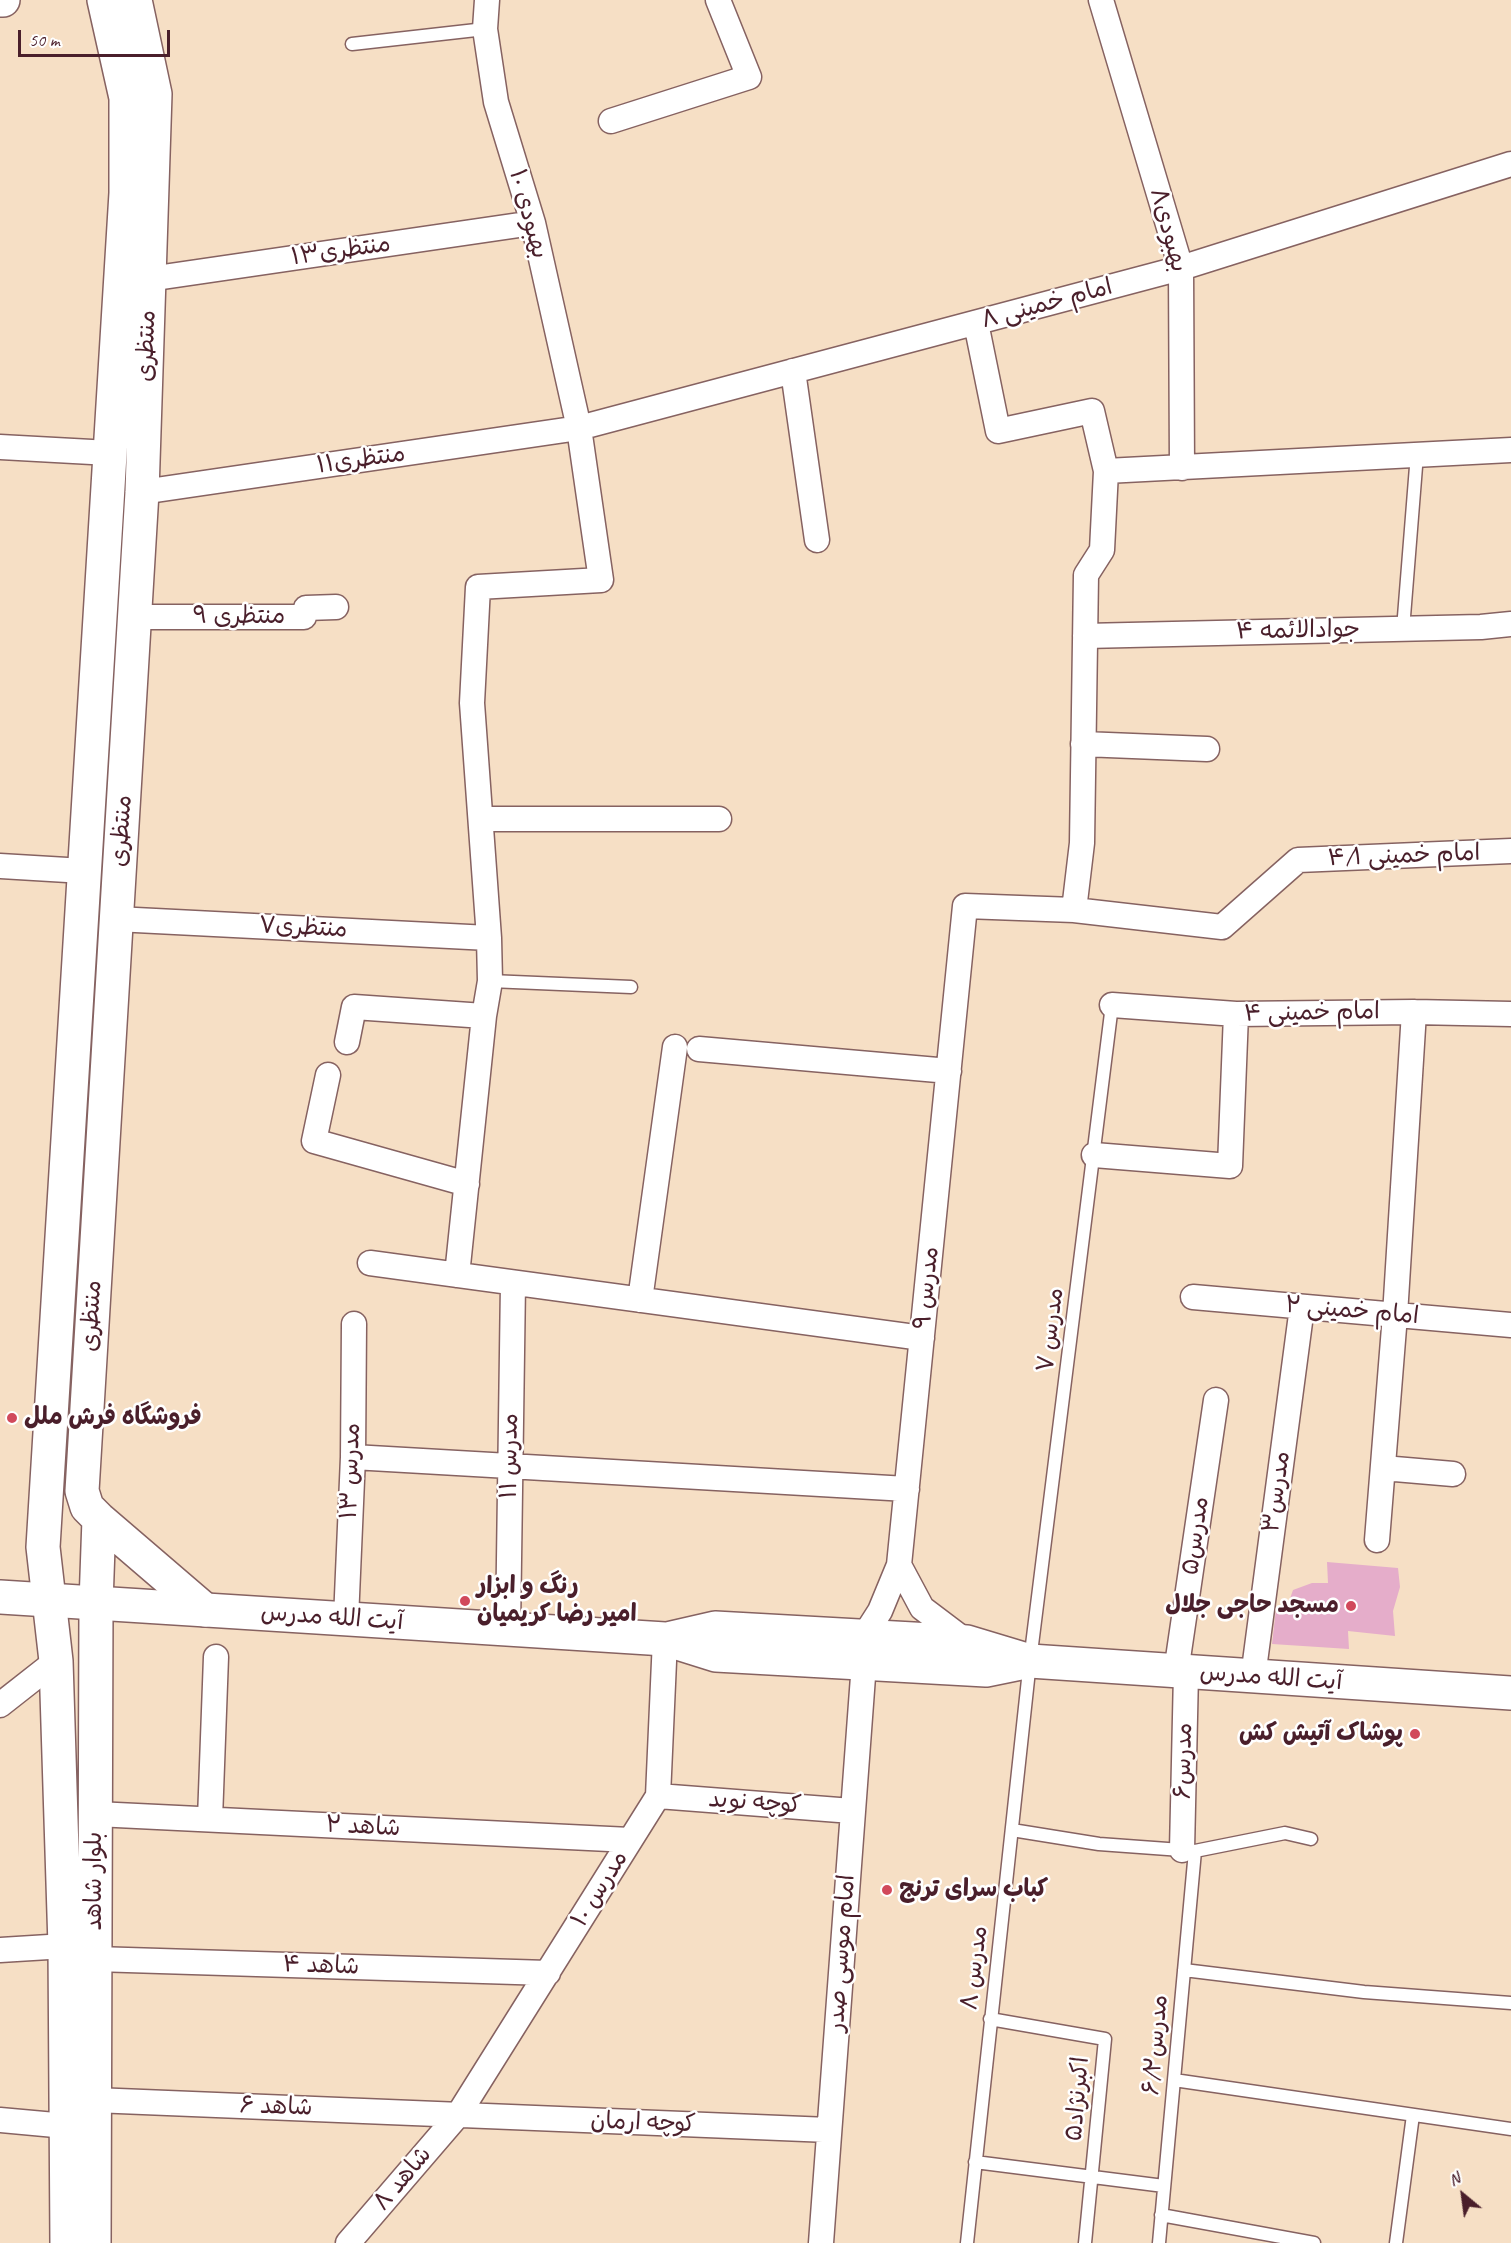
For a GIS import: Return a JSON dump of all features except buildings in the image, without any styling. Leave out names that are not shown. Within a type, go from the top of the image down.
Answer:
[{"type":"street","name":"منتظری","points":[[104,0],[126,98],[149,279],[142,492],[82,1491],[87,1507],[99,1520],[205,1610]]},
{"type":"street","name":"منتظری","points":[[48,1600],[43,1547],[110,453],[139,194],[155,94],[135,0]]},
{"type":"street","name":"بهبودی ۱۰","points":[[482,819],[472,703],[478,587],[602,580],[579,428],[533,224],[495,102],[485,29],[487,0]]},
{"type":"street","points":[[611,121],[749,77],[718,0]]},
{"type":"street","name":"بهبودی۸","points":[[1101,0],[1181,268],[1182,468]]},
{"type":"street","name":"امام خمینی ۸","points":[[579,428],[1181,268],[1511,164]]},
{"type":"street","name":"منتظری۱۳","points":[[149,279],[533,224]]},
{"type":"street","points":[[976,323],[998,430],[1092,411],[1106,471],[1102,550],[1086,575],[1082,843],[1074,909]]},
{"type":"street","points":[[793,371],[817,540]]},
{"type":"street","name":"منتظری۱۱","points":[[142,492],[579,428]]},
{"type":"street","points":[[0,447],[110,453]]},
{"type":"street","points":[[1106,471],[1511,450]]},
{"type":"street","name":"منتظری ۹","points":[[135,617],[304,617],[306,608],[336,608]]},
{"type":"street","name":"جوادالائمه ۴","points":[[1085,636],[1481,627],[1511,624]]},
{"type":"street","points":[[1083,744],[1207,749]]},
{"type":"street","points":[[457,1275],[484,1016],[490,981],[482,819],[719,819]]},
{"type":"street","name":"امام خمینی ۴/۱","points":[[1074,909],[1222,927],[1298,860],[1511,851]]},
{"type":"street","points":[[0,866],[84,871]]},
{"type":"street","name":"مدرس ۹","points":[[864,1650],[899,1565],[965,906],[1074,909]]},
{"type":"street","name":"منتظری۷","points":[[116,919],[489,938]]},
{"type":"street","name":"امام خمینی ۴","points":[[1112,1005],[1236,1014],[1414,1011],[1511,1014]]},
{"type":"street","points":[[347,1042],[354,1007],[484,1016]]},
{"type":"street","points":[[1377,1540],[1395,1315],[1414,1011]]},
{"type":"street","points":[[1094,1155],[1230,1166],[1236,1014]]},
{"type":"street","points":[[640,1300],[675,1047]]},
{"type":"street","points":[[699,1049],[949,1071]]},
{"type":"street","points":[[328,1076],[314,1141],[467,1184]]},
{"type":"street","points":[[370,1263],[922,1338]]},
{"type":"street","name":"مدرس ۱۱","points":[[508,1629],[513,1282]]},
{"type":"street","name":"امام خمینی ۲","points":[[1193,1298],[1511,1325]]},
{"type":"street","name":"مدرس۳","points":[[1253,1677],[1302,1307]]},
{"type":"street","name":"مدرس ۱۳","points":[[346,1619],[353,1458],[354,1324]]},
{"type":"street","points":[[53,1380],[88,1382]]},
{"type":"street","name":"مدرس۵","points":[[1181,1672],[1216,1400]]},
{"type":"street","points":[[353,1458],[907,1489]]},
{"type":"street","points":[[1383,1468],[1453,1474]]},
{"type":"street","name":"بلوار شاهد","points":[[94,2243],[96,1603],[99,1520]]},
{"type":"street","points":[[899,1565],[922,1608],[968,1642]]},
{"type":"street","name":"آیت الله مدرس","points":[[0,1597],[665,1639],[716,1655],[864,1650],[968,1642],[1030,1662],[1511,1693]]},
{"type":"street","name":"بلوار شاهد","points":[[48,1600],[56,1661],[65,1946],[67,2243]]},
{"type":"street","name":"مدرس ۱۰","points":[[458,2115],[658,1796],[665,1639]]},
{"type":"street","name":"آیت الله مدرس","points":[[864,1650],[986,1670],[1030,1662]]},
{"type":"street","name":"امام موسی صدر","points":[[821,2243],[864,1650]]},
{"type":"street","points":[[210,1819],[216,1657]]},
{"type":"street","points":[[0,1705],[56,1661]]},
{"type":"street","name":"مدرس۶","points":[[1181,1672],[1189,1850]]},
{"type":"street","name":"کوچه نوید","points":[[658,1796],[852,1810]]},
{"type":"street","name":"شاهد ۲","points":[[96,1814],[630,1840]]},
{"type":"street","points":[[0,1950],[65,1946]]},
{"type":"street","name":"شاهد ۴","points":[[95,1959],[548,1973]]},
{"type":"street","name":"شاهد ۶","points":[[94,2100],[458,2115]]},
{"type":"street","name":"کوچه ارمان","points":[[458,2115],[829,2130]]},
{"type":"street","name":"شاهد ۸","points":[[348,2243],[458,2115]]},
{"type":"street","points":[[0,2120],[66,2126]]},
{"type":"lane","points":[[352,44],[485,29]]},
{"type":"lane","points":[[1403,629],[1417,454]]},
{"type":"lane","points":[[490,981],[631,987]]},
{"type":"lane","name":"مدرس ۷","points":[[1030,1662],[1112,1005]]},
{"type":"lane","name":"مدرس ۸","points":[[967,2243],[1030,1662]]},
{"type":"lane","points":[[1012,1830],[1100,1844],[1189,1850],[1285,1833],[1311,1839]]},
{"type":"lane","name":"مدرس۶/۲","points":[[1159,2243],[1184,1970],[1189,1850]]},
{"type":"lane","points":[[1184,1970],[1364,1992],[1511,2003]]},
{"type":"lane","name":"اکبرنژاد۵","points":[[990,2019],[1105,2039],[1086,2243]]},
{"type":"lane","points":[[1174,2080],[1511,2129]]},
{"type":"lane","points":[[1396,2243],[1413,2115]]},
{"type":"lane","points":[[975,2162],[1164,2186]]},
{"type":"lane","points":[[1161,2215],[1311,2243]]},
{"type":"place","name":"فروشگاه فرش ملل","points":[[12,1418]]},
{"type":"place","name":"رنگ و ابزار امیر رضا کریمیان","points":[[465,1601]]},
{"type":"place","name":"مسجد حاجی جلال","points":[[1351,1606]]},
{"type":"place","name":"پوشاک آتیش کش","points":[[1415,1734]]},
{"type":"place","name":"کباب سرای ترنج","points":[[887,1890]]}]
